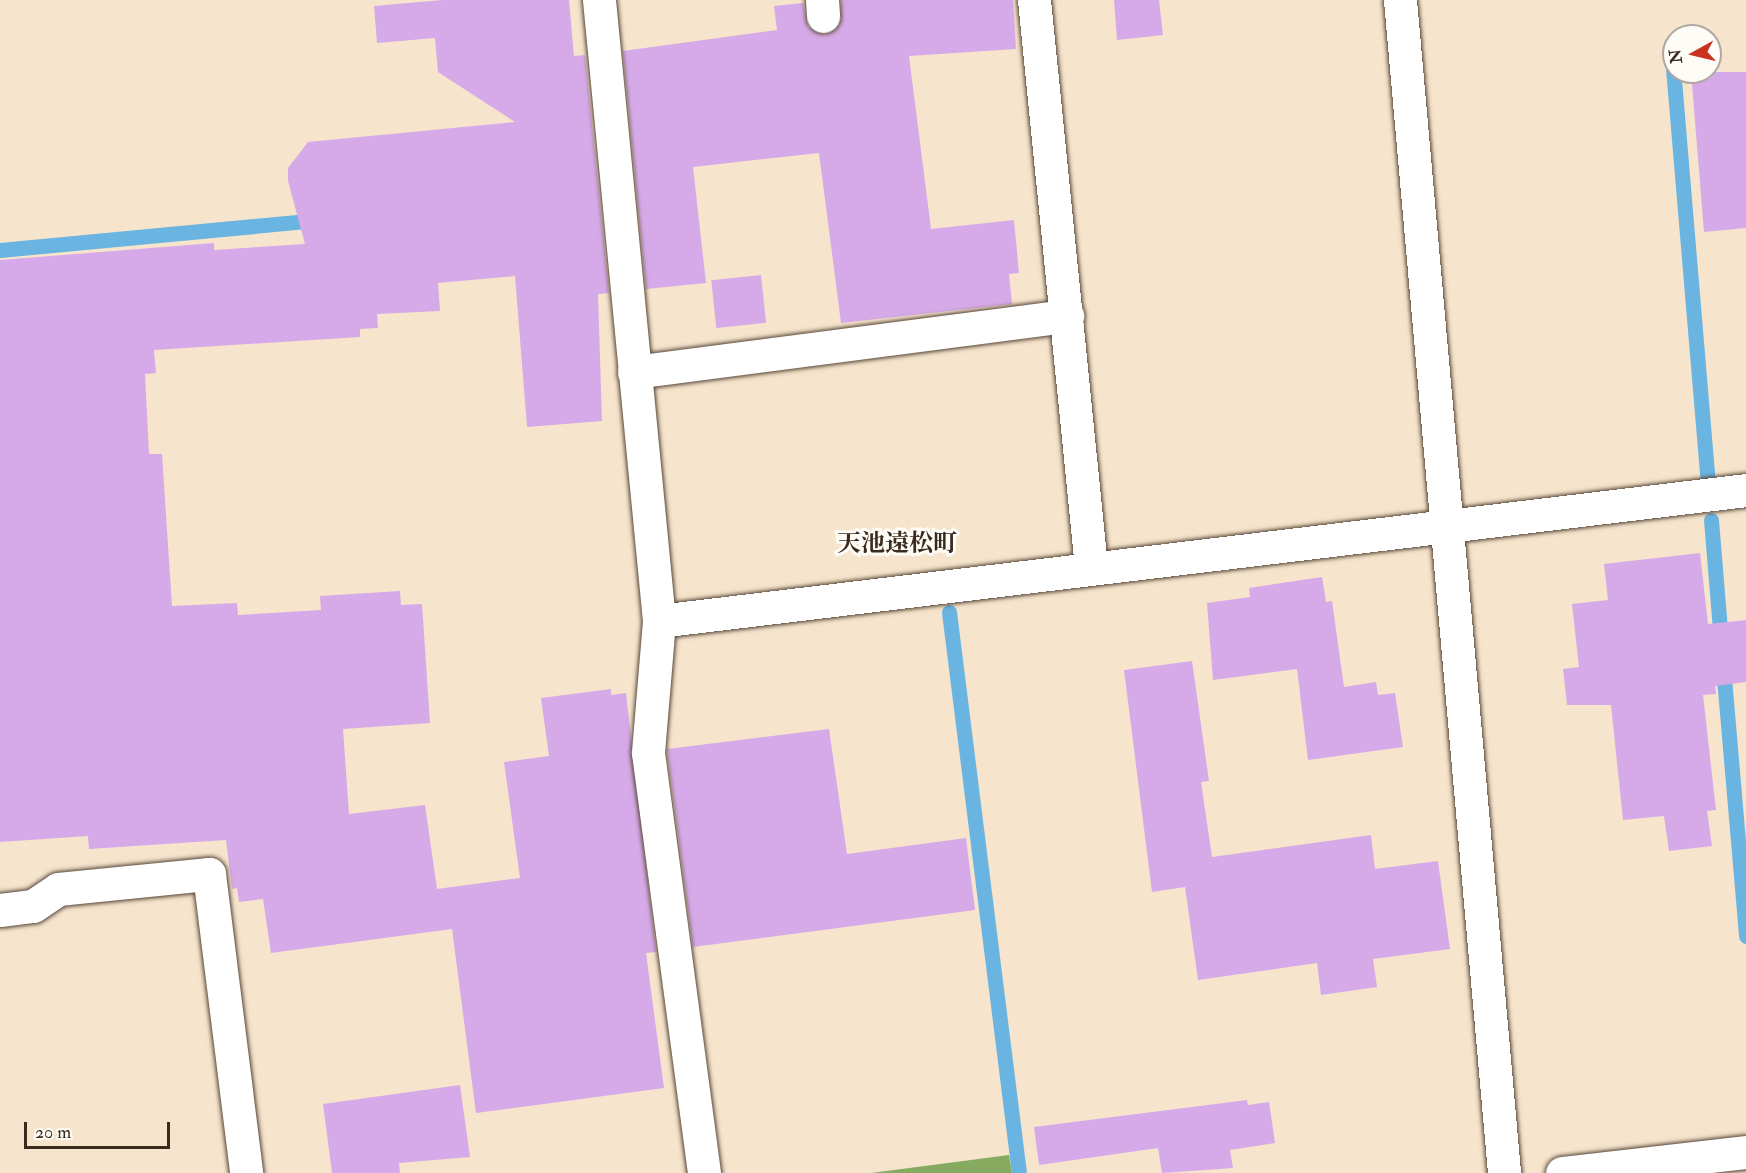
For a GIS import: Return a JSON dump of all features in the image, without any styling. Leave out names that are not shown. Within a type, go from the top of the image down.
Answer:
[{"type":"street","points":[[598,0],[659,621],[648,753],[704,1173]]},
{"type":"street","points":[[1034,0],[1091,567]]},
{"type":"street","points":[[1400,0],[1504,1173]]},
{"type":"street","points":[[634,372],[1067,316]]},
{"type":"street","points":[[659,621],[1447,523],[1746,490]]},
{"type":"street","points":[[0,910],[33,906],[58,889],[208,874],[246,1173]]},
{"type":"street","points":[[1562,1173],[1746,1152]]},
{"type":"green space","points":[[1009,1155],[1012,1173],[871,1173]]},
{"type":"building","points":[[443,0],[569,0],[574,56],[585,55],[609,293],[598,294],[602,421],[527,427],[515,276],[438,283],[440,311],[377,314],[378,328],[360,329],[360,337],[154,350],[156,373],[145,374],[149,454],[162,454],[172,606],[237,603],[238,615],[321,610],[320,596],[400,591],[401,605],[422,604],[430,723],[343,729],[349,814],[425,805],[437,889],[520,878],[504,762],[549,756],[541,698],[611,689],[611,695],[626,693],[656,952],[646,953],[664,1088],[476,1113],[452,929],[271,953],[263,899],[239,902],[237,888],[232,889],[226,840],[89,849],[88,836],[0,842],[0,260],[214,243],[214,250],[305,244],[288,181],[288,168],[308,142],[515,122],[438,72],[435,38],[377,43],[374,6]]},
{"type":"building","points":[[841,0],[1013,0],[1016,49],[909,56],[931,229],[1014,220],[1019,273],[1009,274],[1012,304],[841,323],[819,153],[693,167],[706,283],[646,289],[623,51],[777,30],[774,6],[803,3],[808,27],[825,35],[840,24]]},
{"type":"building","points":[[1114,0],[1159,0],[1163,35],[1117,40]]},
{"type":"building","points":[[1722,72],[1746,72],[1746,228],[1704,232],[1692,84],[1722,84]]},
{"type":"building","points":[[761,275],[766,323],[716,328],[711,280]]},
{"type":"building","points":[[1700,553],[1708,624],[1746,620],[1746,682],[1715,686],[1716,694],[1703,695],[1716,810],[1707,811],[1712,846],[1669,851],[1664,816],[1623,820],[1611,705],[1567,705],[1563,669],[1579,667],[1572,604],[1608,600],[1604,564]]},
{"type":"building","points":[[1322,577],[1326,602],[1332,601],[1344,687],[1376,682],[1378,695],[1395,693],[1403,747],[1308,760],[1297,669],[1213,680],[1207,603],[1250,597],[1249,588]]},
{"type":"building","points":[[1192,661],[1209,781],[1201,782],[1212,857],[1371,835],[1375,869],[1438,861],[1450,949],[1373,959],[1377,987],[1321,995],[1317,963],[1198,980],[1185,887],[1152,892],[1124,670]]},
{"type":"building","points":[[829,729],[847,854],[966,838],[975,910],[693,947],[667,749]]},
{"type":"building","points":[[460,1085],[470,1157],[399,1163],[400,1173],[332,1173],[323,1104]]},
{"type":"building","points":[[1247,1100],[1248,1105],[1269,1102],[1275,1143],[1230,1150],[1233,1168],[1162,1173],[1158,1148],[1039,1165],[1034,1127]]},
{"type":"waterway","points":[[1674,84],[1707,476]]},
{"type":"waterway","points":[[0,250],[319,220]]},
{"type":"waterway","points":[[1711,520],[1721,642]]},
{"type":"waterway","points":[[949,612],[1019,1173]]},
{"type":"waterway","points":[[1723,666],[1746,936]]},
{"type":"district","name":"天池遠松町","points":[[897,544]]}]
